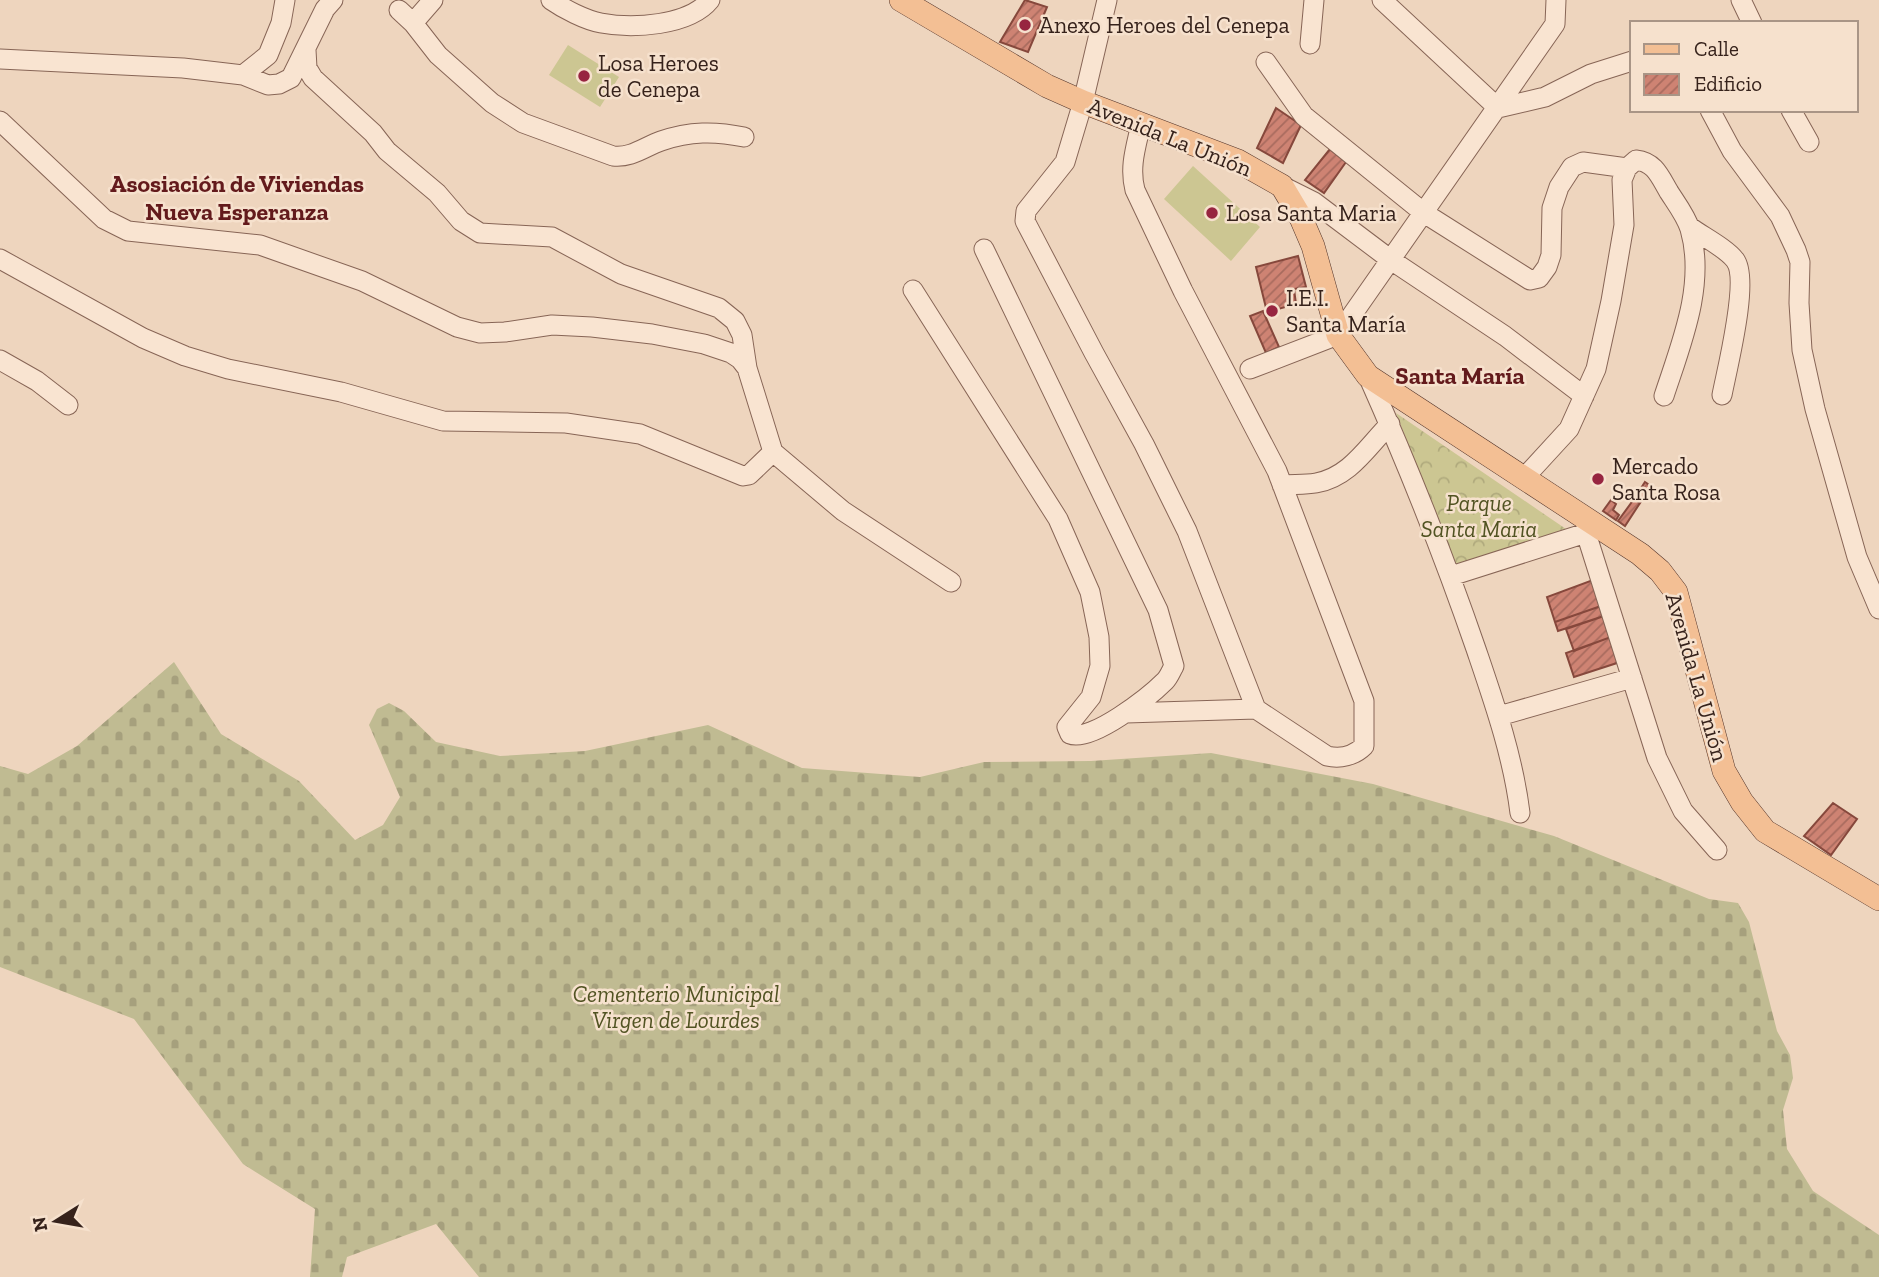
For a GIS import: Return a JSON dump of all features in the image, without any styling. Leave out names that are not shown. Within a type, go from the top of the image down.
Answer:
[{"type":"main road","name":"Avenida La Unión","points":[[901,0],[1047,86],[1238,161],[1282,186],[1301,218],[1312,246],[1338,335],[1368,376],[1524,478],[1586,526],[1640,554],[1660,571],[1676,592],[1724,771],[1742,802],[1765,831],[1879,899]]},
{"type":"street","points":[[243,75],[268,55],[281,23],[285,0]]},
{"type":"street","points":[[433,0],[406,17],[438,55],[492,103],[523,123],[613,156],[624,157],[694,132],[720,132],[744,137]]},
{"type":"street","points":[[551,0],[598,23],[634,27],[670,21],[698,12],[710,0]]},
{"type":"street","points":[[1107,0],[1083,102],[1065,162],[1026,211],[1025,220],[1187,531],[1256,709]]},
{"type":"street","points":[[1310,44],[1314,0]]},
{"type":"street","points":[[1382,0],[1498,108]]},
{"type":"street","points":[[1250,369],[1338,335],[1555,24],[1556,0]]},
{"type":"street","points":[[1741,0],[1751,21]]},
{"type":"street","points":[[0,59],[183,68],[243,75],[268,85],[279,84],[291,78],[329,3]]},
{"type":"street","points":[[306,50],[307,68],[313,78],[373,133],[387,151],[437,193],[461,221],[480,233],[552,237],[621,274],[719,308],[735,321],[743,335],[747,368],[774,452],[843,511],[951,582]]},
{"type":"street","points":[[1266,62],[1304,116],[1424,213],[1530,280],[1539,278],[1547,267],[1551,254],[1552,208],[1559,187],[1572,167],[1583,162],[1627,168]]},
{"type":"street","points":[[1498,108],[1545,97],[1591,74],[1630,62]]},
{"type":"street","points":[[1711,112],[1732,151],[1780,216],[1796,250],[1800,262],[1802,350],[1815,410],[1857,557],[1879,609]]},
{"type":"street","points":[[1792,112],[1809,142]]},
{"type":"street","points":[[0,121],[104,219],[128,231],[260,245],[362,281],[457,327],[480,333],[552,325],[652,334],[704,344],[731,353],[747,368]]},
{"type":"street","points":[[1126,713],[1256,709],[1327,756],[1338,758],[1359,751],[1364,746],[1364,701],[1277,471],[1183,291],[1135,190],[1131,176],[1132,163],[1141,124]]},
{"type":"street","points":[[1524,478],[1569,429],[1596,369],[1624,225],[1622,180],[1627,168],[1636,160],[1647,161],[1654,169],[1690,227],[1735,260],[1741,293],[1722,395]]},
{"type":"street","points":[[1282,186],[1314,202],[1391,260],[1505,336],[1584,396]]},
{"type":"street","points":[[1664,396],[1692,304],[1694,250],[1690,227]]},
{"type":"street","points":[[913,290],[1058,519],[1090,592],[1099,637],[1100,666],[1091,697],[1067,727],[1070,734],[1082,736],[1126,713],[1167,679],[1174,666],[1158,610],[984,249]]},
{"type":"street","points":[[0,259],[143,338],[185,356],[228,369],[341,392],[443,421],[566,423],[640,434],[743,476],[749,475],[774,452]]},
{"type":"street","points":[[0,360],[68,405]]},
{"type":"street","points":[[1368,376],[1451,576],[1499,716],[1517,787],[1520,813]]},
{"type":"street","points":[[1282,485],[1315,484],[1334,478],[1348,470],[1390,425]]},
{"type":"street","points":[[1451,576],[1586,526],[1662,768],[1683,811],[1717,850]]},
{"type":"street","points":[[1499,716],[1632,678]]},
{"type":"green space","name":"Losa Heroes de Cenepa","points":[[568,45],[619,77],[600,107],[549,75]]},
{"type":"green space","name":"Losa Santa Maria","points":[[1193,166],[1260,227],[1231,261],[1164,199]]},
{"type":"green space","name":"Parque Santa Maria","points":[[1396,413],[1566,529],[1455,565]]},
{"type":"green space","name":"Cementerio Municipal Virgen de Lourdes","points":[[174,662],[221,734],[299,781],[355,840],[383,825],[400,797],[369,725],[377,709],[389,703],[404,711],[436,742],[500,756],[585,751],[708,725],[802,768],[920,777],[984,762],[1091,761],[1211,753],[1373,784],[1554,836],[1709,899],[1738,903],[1749,922],[1777,1031],[1790,1055],[1793,1078],[1783,1110],[1787,1149],[1813,1191],[1879,1235],[1879,1277],[479,1277],[436,1224],[347,1257],[342,1277],[310,1277],[315,1209],[243,1164],[134,1019],[0,967],[0,766],[28,774],[77,746]]},
{"type":"building","name":"Anexo Heroes del Cenepa","points":[[1025,0],[1047,7],[1028,52],[1000,42]]},
{"type":"building","points":[[1276,108],[1301,125],[1283,163],[1257,148]]},
{"type":"building","points":[[1330,149],[1346,162],[1324,193],[1305,180]]},
{"type":"building","points":[[1298,256],[1306,287],[1294,289],[1296,304],[1267,312],[1256,267]]},
{"type":"building","points":[[1263,311],[1279,347],[1266,353],[1250,316]]},
{"type":"building","points":[[1645,482],[1651,486],[1640,503],[1634,499]]},
{"type":"building","points":[[1634,499],[1640,503],[1625,526],[1618,521]]},
{"type":"building","points":[[1611,500],[1616,504],[1613,510],[1619,515],[1616,520],[1603,511]]},
{"type":"building","points":[[1593,580],[1601,606],[1555,622],[1547,597]]},
{"type":"building","points":[[1601,606],[1604,616],[1558,631],[1555,622]]},
{"type":"building","points":[[1604,616],[1611,637],[1574,651],[1566,629]]},
{"type":"building","points":[[1611,637],[1620,662],[1574,677],[1566,653]]},
{"type":"building","points":[[1833,803],[1857,819],[1831,855],[1804,836]]},
{"type":"place","name":"Anexo Heroes del Cenepa","points":[[1025,25]]},
{"type":"place","name":"Losa Heroes de Cenepa","points":[[584,76]]},
{"type":"place","name":"Losa Santa Maria","points":[[1212,213]]},
{"type":"place","name":"I.E.I. Santa María","points":[[1272,311]]},
{"type":"place","name":"Mercado Santa Rosa","points":[[1598,479]]},
{"type":"district","name":"Asosiación de Viviendas Nueva Esperanza","points":[[237,197]]},
{"type":"district","name":"Santa María","points":[[1460,375]]}]
